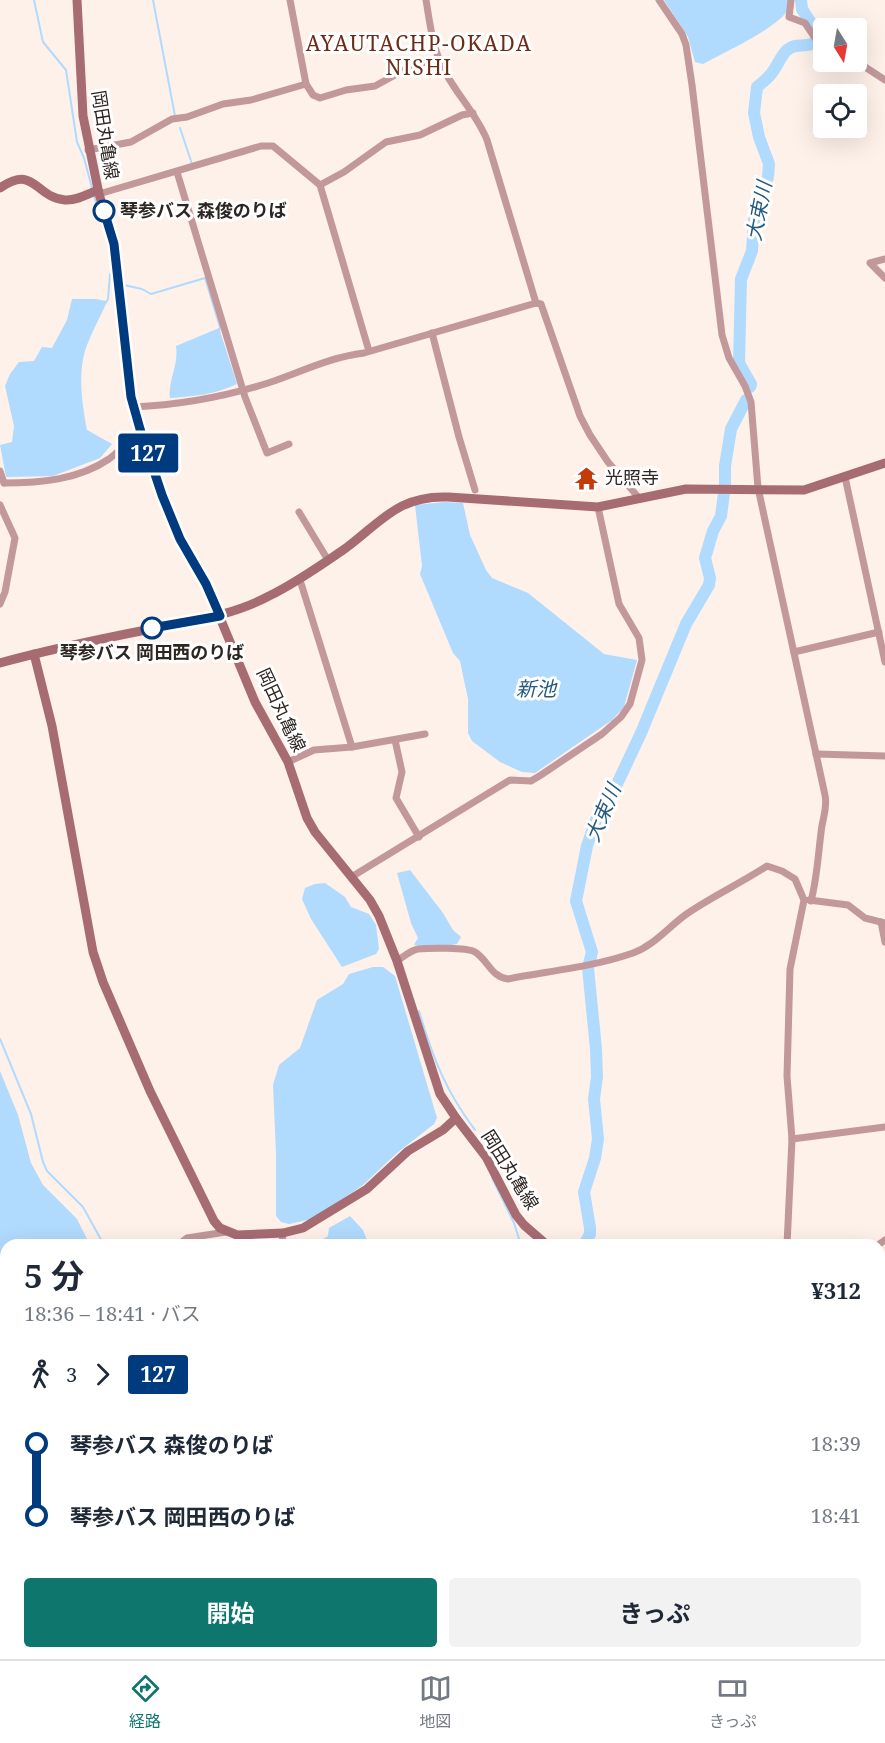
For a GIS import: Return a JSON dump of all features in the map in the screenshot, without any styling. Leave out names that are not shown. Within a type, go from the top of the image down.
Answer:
[{"type":"street","name":"岡田丸亀線","points":[[76,0],[81,99],[95,192],[114,244],[131,397],[162,495],[180,539],[206,584],[255,702],[288,762],[307,818],[315,832],[353,876],[379,916],[397,961],[437,1086],[456,1118],[486,1157],[516,1215],[540,1239]]},
{"type":"street","points":[[290,0],[306,84],[313,94],[320,98],[346,90],[375,86],[415,64],[438,60]]},
{"type":"street","points":[[426,0],[438,60],[488,140],[536,303]]},
{"type":"street","points":[[659,0],[678,28],[687,52],[722,336],[729,358],[751,402],[758,488],[827,806],[821,831],[817,878],[808,900],[790,969],[787,1076],[792,1139],[787,1239]]},
{"type":"street","points":[[791,0],[789,17],[805,23],[813,33]]},
{"type":"street","points":[[867,68],[885,80]]},
{"type":"street","points":[[88,150],[124,145],[172,119],[187,117],[223,104],[306,84]]},
{"type":"street","points":[[320,185],[344,172],[386,142],[420,135],[462,115],[473,113]]},
{"type":"street","points":[[0,188],[19,178],[49,195],[62,199],[75,199],[269,145],[273,146],[320,185],[369,351]]},
{"type":"street","points":[[177,172],[243,389],[267,453],[289,444]]},
{"type":"street","points":[[885,259],[870,263],[885,278]]},
{"type":"street","points":[[134,407],[168,406],[215,398],[267,383],[340,356],[369,351],[536,303],[541,304],[580,416],[590,435],[639,498]]},
{"type":"street","points":[[432,333],[475,490]]},
{"type":"street","points":[[0,471],[2,486],[50,481],[111,458],[140,429]]},
{"type":"street","points":[[0,663],[220,616],[267,597],[300,580],[385,516],[414,500],[441,497],[598,507],[686,489],[804,490],[885,463]]},
{"type":"street","points":[[845,477],[885,663]]},
{"type":"street","points":[[0,505],[15,538],[5,592],[0,604]]},
{"type":"street","points":[[353,876],[510,780],[531,781],[541,775],[602,734],[621,717],[630,704],[642,660],[642,650],[636,630],[619,604],[598,507]]},
{"type":"street","points":[[299,512],[328,560]]},
{"type":"street","points":[[300,580],[352,747]]},
{"type":"street","points":[[794,652],[879,632]]},
{"type":"street","points":[[34,654],[52,726],[93,952],[103,982],[150,1091],[214,1221],[226,1232]]},
{"type":"street","points":[[288,762],[314,750],[352,747],[425,734]]},
{"type":"street","points":[[395,740],[402,772],[396,798],[418,837]]},
{"type":"street","points":[[816,754],[885,756]]},
{"type":"street","points":[[397,961],[416,949],[458,948],[475,952],[493,972],[508,979],[590,964],[633,953],[666,932],[688,913],[767,866],[795,879],[808,900]]},
{"type":"street","points":[[808,900],[848,905],[865,918],[883,923],[885,942]]},
{"type":"street","points":[[184,1239],[226,1232],[237,1235],[283,1233],[303,1228],[368,1189],[408,1151],[443,1130],[456,1118]]},
{"type":"street","points":[[792,1139],[885,1127]]},
{"type":"street","points":[[282,1239],[283,1233]]},
{"type":"water","points":[[664,0],[788,0],[788,5],[784,15],[766,30],[703,64],[695,62],[688,37]]},
{"type":"water","points":[[72,299],[106,301],[84,355],[81,387],[87,430],[112,444],[100,458],[53,476],[6,477],[0,445],[12,442],[14,426],[5,386],[19,362],[34,361],[42,347],[52,348],[67,320]]},
{"type":"water","points":[[219,328],[237,384],[220,391],[170,398],[176,346]]},
{"type":"water","name":"新池","points":[[463,503],[470,535],[492,578],[528,593],[604,654],[637,660],[624,707],[612,720],[535,773],[522,772],[500,762],[472,741],[468,733],[468,699],[460,661],[453,653],[420,574],[422,566],[415,505]]},
{"type":"water","points":[[410,870],[453,930],[461,937],[457,944],[436,948],[414,945],[418,938],[411,923],[397,873]]},
{"type":"water","points":[[325,883],[345,897],[351,907],[369,914],[376,925],[379,949],[376,954],[342,967],[311,919],[302,899],[305,888]]},
{"type":"water","points":[[373,967],[383,967],[395,976],[437,1118],[434,1124],[397,1153],[363,1185],[312,1219],[289,1224],[281,1222],[276,1216],[273,1085],[279,1065],[300,1048],[317,1000],[343,984],[349,974]]},
{"type":"water","points":[[0,1071],[18,1115],[31,1163],[43,1185],[77,1219],[87,1239],[0,1239]]},
{"type":"water","points":[[350,1216],[363,1230],[367,1239],[323,1239],[328,1236],[329,1228]]},
{"type":"waterway","points":[[34,0],[43,42],[66,70],[77,142],[92,188]]},
{"type":"waterway","points":[[153,0],[175,116]]},
{"type":"waterway","name":"大束川","points":[[750,387],[751,384],[739,363],[741,279],[752,251],[754,220],[768,177],[769,164],[759,137],[754,113],[757,87],[771,74],[787,50],[791,47],[811,44],[820,37],[802,9],[801,0]]},
{"type":"waterway","points":[[180,128],[192,164]]},
{"type":"waterway","points":[[93,194],[105,228]]},
{"type":"waterway","points":[[121,265],[124,285],[142,289],[151,294],[205,278],[220,327],[219,332]]},
{"type":"waterway","points":[[105,304],[108,299],[110,274],[113,271]]},
{"type":"waterway","name":"大束川","points":[[587,1239],[590,1228],[584,1192],[595,1158],[598,1139],[594,1099],[597,1077],[588,968],[592,952],[576,901],[587,846],[596,820],[617,784],[641,733],[686,624],[709,585],[710,578],[705,558],[713,531],[721,516],[731,429],[746,400]]},
{"type":"waterway","points":[[419,1011],[441,1073],[475,1130]]},
{"type":"waterway","points":[[0,1039],[31,1114],[47,1171],[83,1207],[101,1239]]},
{"type":"waterway","points":[[492,1178],[514,1223],[519,1239]]},
{"type":"bus line","name":"127","points":[[104,211],[117,262],[131,397],[140,429],[162,495],[180,539],[206,584],[220,616],[152,628]]},
{"type":"place","name":"琴参バス 森俊のりば","points":[[104,211]]},
{"type":"place","name":"光照寺","points":[[587,478]]},
{"type":"place","name":"琴参バス 岡田西のりば","points":[[152,628]]},
{"type":"district","name":"AYAUTACHP-OKADA NISHI","points":[[419,56]]}]
